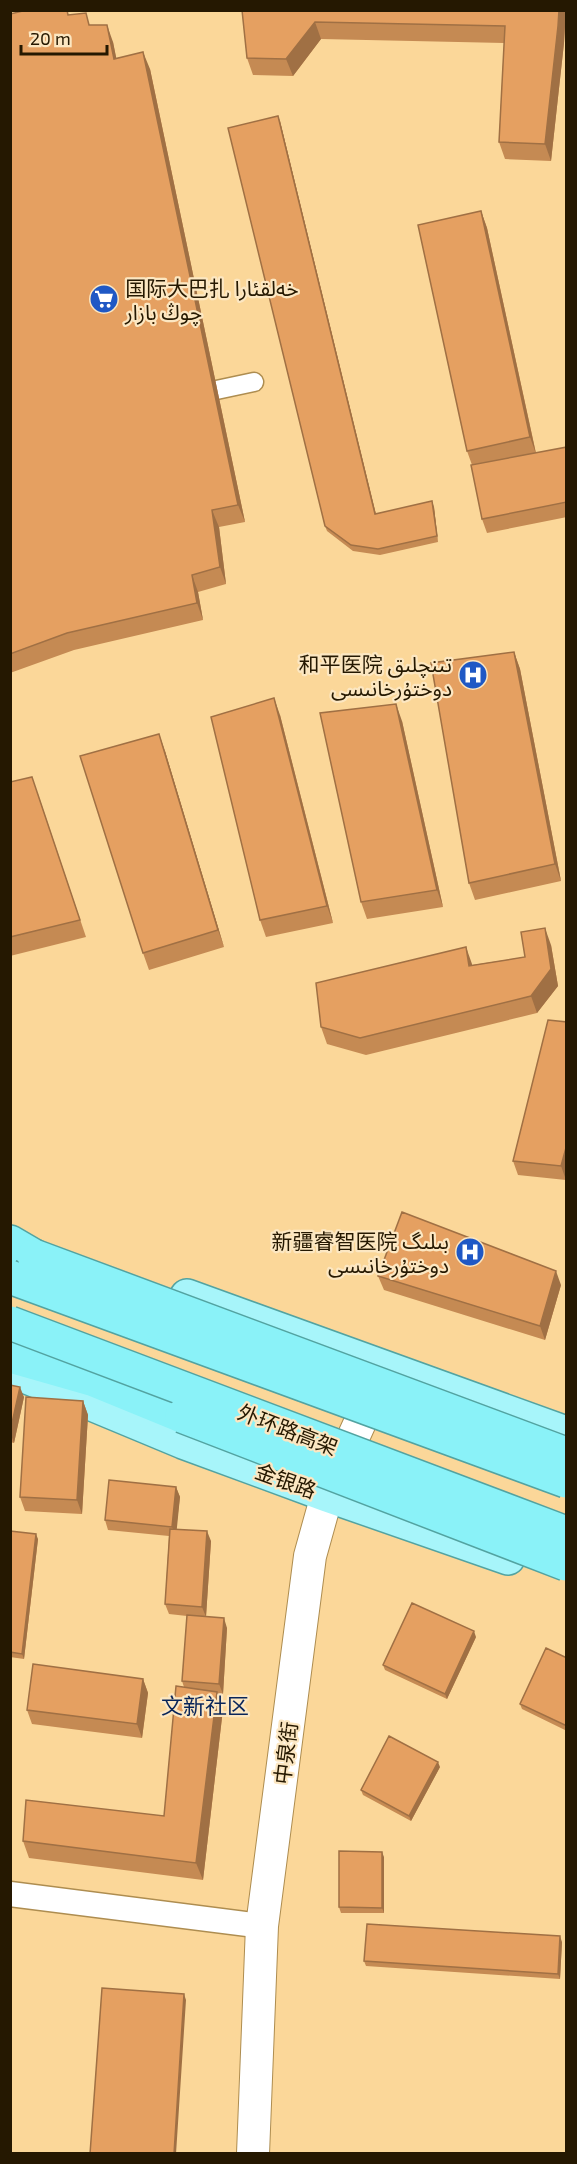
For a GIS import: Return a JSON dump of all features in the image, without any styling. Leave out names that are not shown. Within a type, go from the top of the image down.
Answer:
[{"type":"highway","points":[[22,1249],[567,1454]]},
{"type":"highway","points":[[10,1277],[567,1481]]},
{"type":"highway","name":"外环路高架","points":[[10,1323],[567,1533]]},
{"type":"highway","points":[[10,1356],[94,1380],[567,1564]]},
{"type":"main road","points":[[10,1232],[567,1433]]},
{"type":"main road","name":"金银路","points":[[10,1370],[183,1442],[327,1495],[567,1578]]},
{"type":"street","points":[[178,398],[254,382]]},
{"type":"street","name":"中泉街","points":[[253,2154],[262,1926],[310,1556],[327,1495],[385,1367]]},
{"type":"street","points":[[10,1894],[262,1926]]},
{"type":"building","name":"国际大巴扎 خەلقئارا چوڭ بازار","points":[[27,10],[67,10],[68,15],[86,13],[89,25],[107,25],[114,59],[143,52],[238,505],[212,510],[220,567],[192,575],[197,603],[67,633],[10,654],[10,14]]},
{"type":"building","points":[[242,10],[559,10],[545,144],[499,142],[505,26],[315,22],[286,59],[247,58]]},
{"type":"building","points":[[278,116],[375,514],[432,501],[437,536],[378,549],[351,545],[325,526],[228,128]]},
{"type":"building","points":[[481,211],[530,437],[467,451],[418,225]]},
{"type":"building","points":[[567,447],[567,502],[482,519],[471,465]]},
{"type":"building","points":[[514,652],[555,864],[469,883],[431,663]]},
{"type":"building","points":[[274,698],[327,906],[260,920],[211,717]]},
{"type":"building","points":[[396,704],[437,890],[361,902],[320,713]]},
{"type":"building","points":[[159,734],[218,930],[143,953],[80,756]]},
{"type":"building","points":[[32,777],[80,920],[10,937],[10,782]]},
{"type":"building","points":[[545,928],[551,969],[531,996],[360,1038],[321,1027],[316,983],[466,947],[469,966],[525,957],[521,932]]},
{"type":"building","points":[[548,1020],[567,1022],[567,1144],[561,1166],[513,1161]]},
{"type":"building","points":[[402,1212],[556,1271],[540,1326],[378,1276]]},
{"type":"building","points":[[10,1385],[20,1387],[10,1432]]},
{"type":"building","points":[[26,1397],[83,1401],[77,1500],[20,1497]]},
{"type":"building","points":[[109,1480],[176,1487],[172,1527],[105,1520]]},
{"type":"building","points":[[170,1529],[207,1531],[202,1607],[165,1604]]},
{"type":"building","points":[[10,1531],[36,1534],[22,1654],[10,1652]]},
{"type":"building","points":[[412,1603],[474,1631],[445,1694],[383,1665]]},
{"type":"building","points":[[187,1615],[224,1618],[219,1684],[182,1681]]},
{"type":"building","points":[[546,1648],[567,1658],[567,1726],[520,1704]]},
{"type":"building","points":[[33,1664],[143,1679],[137,1724],[27,1710]]},
{"type":"building","points":[[176,1686],[217,1692],[196,1863],[23,1841],[26,1800],[164,1816]]},
{"type":"building","points":[[389,1736],[438,1762],[409,1816],[361,1790]]},
{"type":"building","points":[[339,1851],[382,1852],[382,1908],[339,1907]]},
{"type":"building","points":[[367,1924],[560,1936],[558,1974],[364,1961]]},
{"type":"building","points":[[102,1988],[184,1994],[174,2154],[90,2154]]},
{"type":"place","name":"国际大巴扎 خەلقئارا چوڭ بازار","points":[[104,299]]},
{"type":"place","name":"和平医院 تىنچلىق دوختۇرخانىسى","points":[[473,675]]},
{"type":"place","name":"新疆睿智医院 بىلىگ دوختۇرخانىسى","points":[[470,1252]]},
{"type":"district","name":"文新社区","points":[[205,1705]]}]
